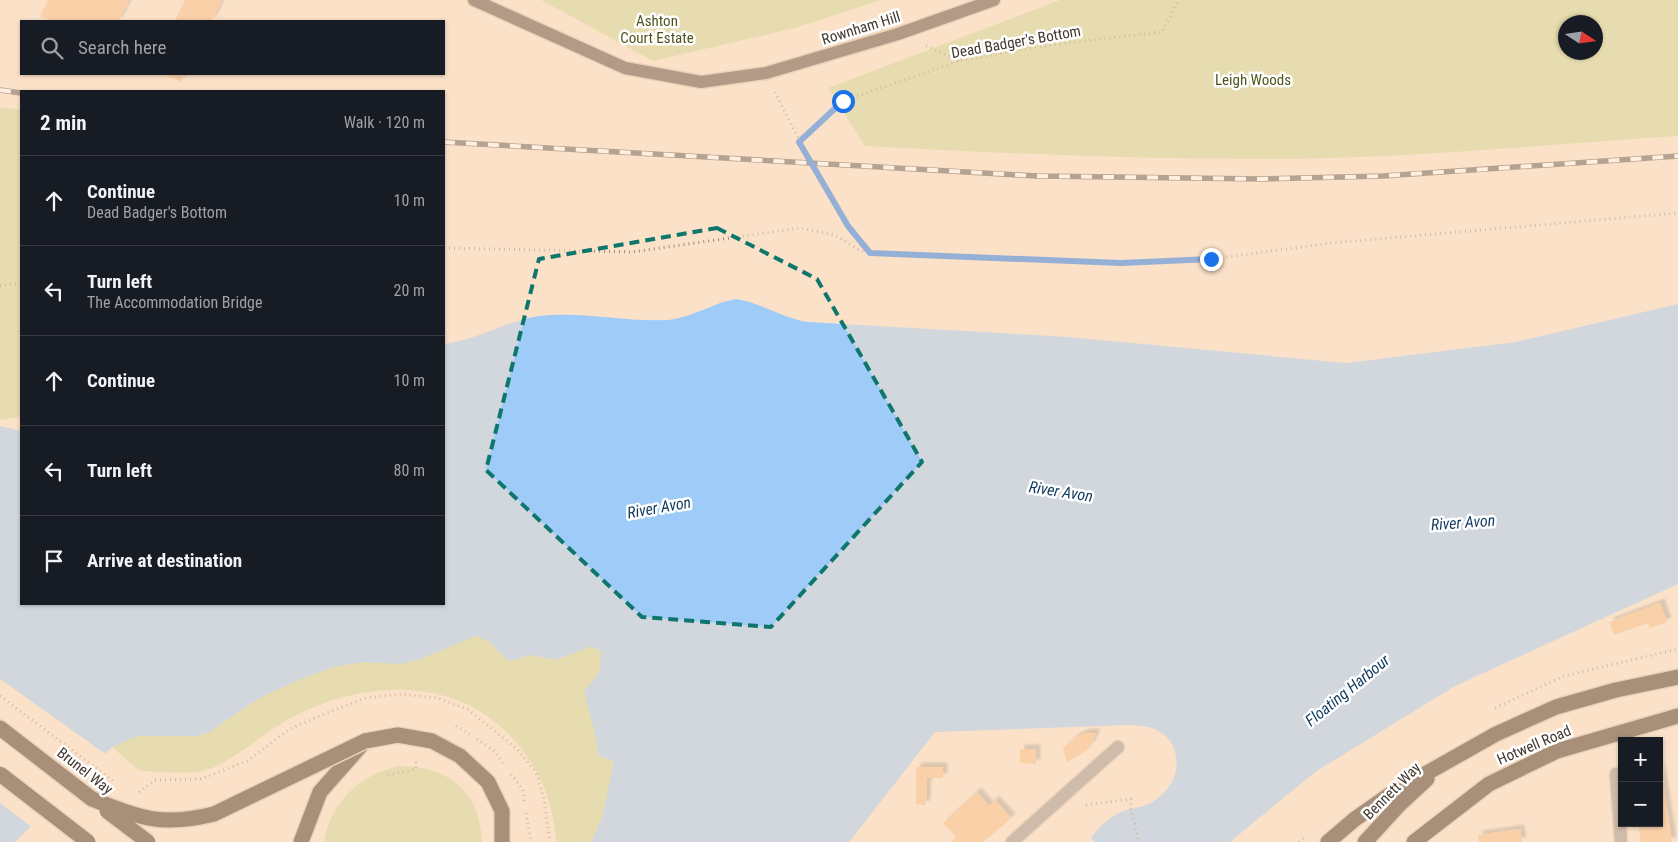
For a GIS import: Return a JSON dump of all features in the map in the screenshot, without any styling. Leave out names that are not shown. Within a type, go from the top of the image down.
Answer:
[{"type":"highway","name":"Hotwell Road","points":[[1443,765],[1496,734],[1556,707],[1616,690],[1678,677]]},
{"type":"highway","name":"Hotwell Road","points":[[1414,842],[1489,784],[1557,751],[1678,716]]},
{"type":"highway","name":"Brunel Way","points":[[0,728],[148,842]]},
{"type":"highway","points":[[92,799],[136,817],[161,822],[188,821],[214,814],[365,741],[398,736],[432,741],[460,756],[488,782],[502,811],[502,842]]},
{"type":"highway","points":[[300,842],[320,792],[365,741]]},
{"type":"highway","points":[[1328,842],[1355,819],[1395,791],[1443,765]]},
{"type":"highway","name":"Bennett Way","points":[[1365,842],[1400,804],[1443,765]]},
{"type":"highway","points":[[0,774],[88,842]]},
{"type":"highway","points":[[1426,842],[1443,818]]},
{"type":"main road","name":"Rownham Hill","points":[[474,0],[625,68],[701,82],[766,73],[898,34],[994,0]]},
{"type":"street","points":[[1012,842],[1118,747]]},
{"type":"street","points":[[1616,774],[1622,842]]},
{"type":"path","name":"Dead Badger's Bottom","points":[[799,142],[843,101],[959,61],[1034,47],[1162,32],[1179,0]]},
{"type":"path","points":[[766,73],[799,142],[848,226],[870,253]]},
{"type":"path","points":[[445,248],[632,252],[800,228],[835,235],[859,250],[870,253],[1121,263],[1201,260],[1331,243],[1678,213]]},
{"type":"path","points":[[0,286],[20,283]]},
{"type":"path","points":[[0,696],[118,784]]},
{"type":"path","points":[[388,775],[416,769],[415,738]]},
{"type":"path","points":[[134,793],[142,796]]},
{"type":"path","points":[[1083,805],[1131,799],[1131,809],[1139,842]]},
{"type":"highlighted area","points":[[717,228],[817,279],[922,462],[771,627],[642,617],[486,470],[539,259]]},
{"type":"green space","name":"Ashton Court Estate","points":[[541,0],[881,0],[795,28],[653,61]]},
{"type":"green space","name":"Leigh Woods","points":[[1060,0],[1678,0],[1678,136],[1365,157],[1261,159],[1112,157],[865,146],[828,88]]},
{"type":"green space","points":[[0,107],[20,110],[20,415],[0,420]]},
{"type":"green space","points":[[445,604],[1015,729],[935,732],[849,842],[556,842],[551,809],[540,778],[523,751],[500,726],[477,710],[452,698],[426,692],[398,690],[370,692],[343,697],[316,706],[291,718],[235,756],[215,767],[198,772],[143,771],[137,769],[112,747],[15,842],[0,842],[0,693]]},
{"type":"green space","points":[[399,766],[417,767],[433,771],[447,777],[458,785],[468,795],[475,808],[480,824],[482,842],[324,842],[327,828],[340,802],[360,783],[385,770]]},
{"type":"water","points":[[736,299],[745,301],[808,322],[1068,337],[1346,363],[1516,342],[1678,304],[1678,584],[1455,686],[1315,772],[1230,842],[1094,842],[1091,838],[1111,818],[1123,811],[1149,804],[1163,794],[1169,787],[1176,772],[1176,755],[1173,746],[1165,735],[1148,727],[1127,725],[935,732],[849,842],[591,842],[602,818],[614,762],[598,755],[596,737],[584,692],[600,671],[601,652],[592,646],[556,660],[530,655],[512,661],[506,659],[490,642],[476,636],[418,660],[400,664],[363,662],[334,667],[298,680],[258,699],[209,732],[197,736],[138,736],[112,747],[15,842],[0,842],[0,426],[20,431],[20,605],[445,605],[445,344],[468,339],[527,318],[539,316],[571,315],[634,320],[666,320],[684,317]]},
{"type":"pier","points":[[0,679],[107,755],[33,828],[0,803]]},
{"type":"building","points":[[48,0],[129,0],[119,20],[49,20],[40,16]]},
{"type":"building","points":[[185,0],[222,0],[212,20],[175,20]]},
{"type":"building","points":[[165,75],[184,75],[181,82]]},
{"type":"building","points":[[1660,603],[1667,622],[1650,628],[1648,623],[1614,635],[1609,622]]},
{"type":"building","points":[[1086,733],[1096,733],[1091,744],[1082,754],[1067,762],[1063,748],[1076,737]]},
{"type":"building","points":[[1020,749],[1036,749],[1036,764],[1020,763]]},
{"type":"building","points":[[916,767],[943,767],[943,778],[927,778],[926,805],[916,804]]},
{"type":"building","points":[[1663,783],[1672,842],[1641,842],[1639,827],[1663,827]]},
{"type":"building","points":[[977,792],[989,806],[995,800],[1011,818],[983,842],[952,842],[956,837],[943,823]]},
{"type":"building","points":[[1520,829],[1522,842],[1479,842],[1478,835]]},
{"type":"railway","points":[[0,90],[20,93]]},
{"type":"railway","points":[[445,142],[1037,176],[1262,179],[1383,176],[1678,156]]},
{"type":"route","points":[[843,101],[799,142],[848,226],[870,253],[1121,263],[1211,259]]},
{"type":"water label","name":"River Avon","points":[[1061,491]]},
{"type":"water label","name":"River Avon","points":[[659,507]]},
{"type":"water label","name":"River Avon","points":[[1463,522]]},
{"type":"water label","name":"Floating Harbour","points":[[1347,690]]}]
